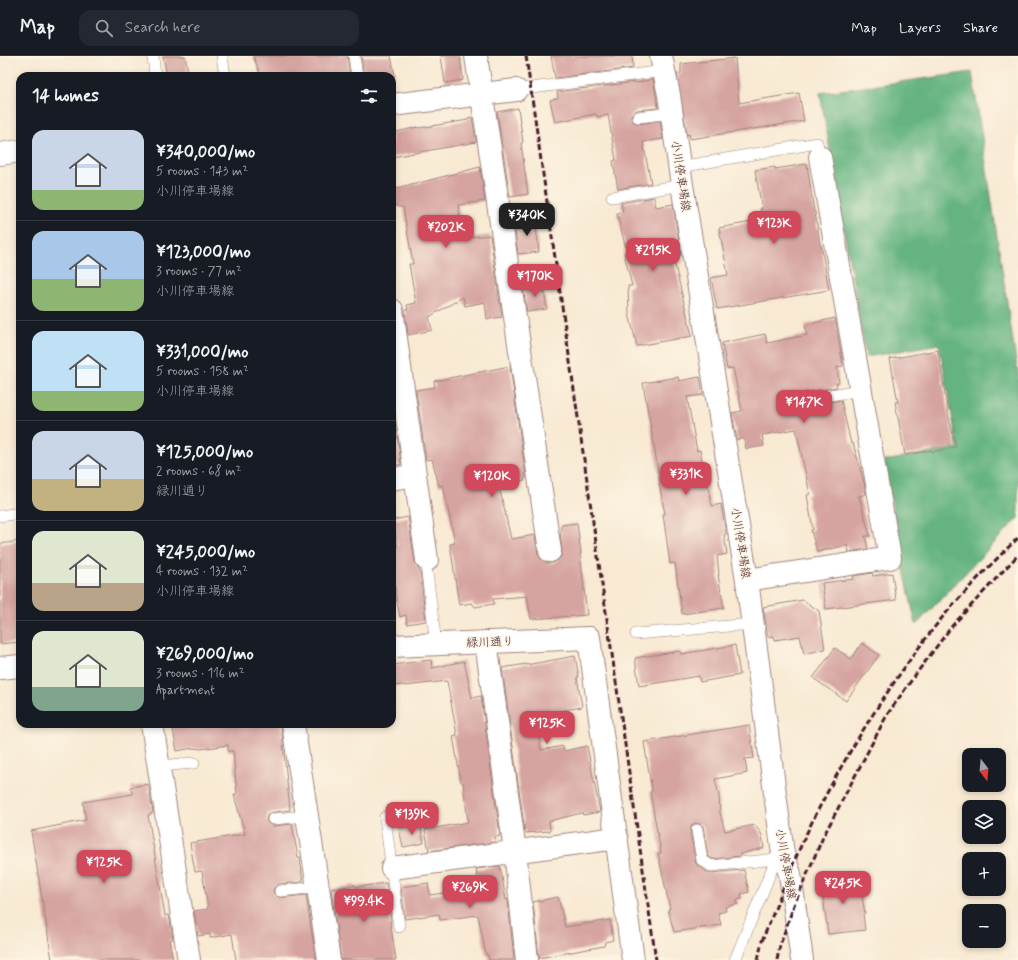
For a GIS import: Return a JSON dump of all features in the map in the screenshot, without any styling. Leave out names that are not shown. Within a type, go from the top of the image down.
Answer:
[{"type":"street","points":[[476,56],[550,551]]},
{"type":"street","name":"小川停車場線","points":[[663,64],[747,580],[779,856],[790,874],[802,960]]},
{"type":"street","points":[[396,105],[516,90]]},
{"type":"street","points":[[0,154],[16,152]]},
{"type":"street","points":[[747,580],[890,558],[820,157]]},
{"type":"street","points":[[396,350],[427,567]]},
{"type":"street","points":[[396,478],[415,475]]},
{"type":"street","name":"緑川通り","points":[[396,646],[588,638],[617,838]]},
{"type":"street","points":[[486,642],[515,851],[527,960]]},
{"type":"street","points":[[0,668],[16,666]]},
{"type":"street","points":[[153,728],[189,960]]},
{"type":"street","points":[[294,728],[329,960]]},
{"type":"street","points":[[392,868],[617,838],[634,960]]},
{"type":"lane","points":[[153,56],[155,72]]},
{"type":"lane","points":[[222,56],[224,72]]},
{"type":"lane","points":[[354,56],[356,72]]},
{"type":"lane","points":[[516,90],[663,64]]},
{"type":"lane","points":[[638,117],[671,113]]},
{"type":"lane","points":[[612,197],[681,176],[817,143],[820,157]]},
{"type":"lane","points":[[807,399],[860,390]]},
{"type":"lane","points":[[0,516],[16,514]]},
{"type":"lane","points":[[427,567],[436,644]]},
{"type":"lane","points":[[636,634],[752,624]]},
{"type":"lane","points":[[159,766],[194,763]]},
{"type":"lane","points":[[273,819],[307,816]]},
{"type":"lane","points":[[385,817],[399,927]]},
{"type":"lane","points":[[697,830],[702,860],[711,866],[779,856]]},
{"type":"lane","points":[[735,960],[779,856]]},
{"type":"lane","points":[[280,891],[318,887]]},
{"type":"green space","points":[[972,72],[1018,374],[1018,518],[916,625],[901,557],[884,461],[958,448],[939,344],[866,357],[820,93]]},
{"type":"building","points":[[163,56],[185,56],[188,72],[166,72]]},
{"type":"building","points":[[253,56],[347,56],[349,72],[259,72]]},
{"type":"building","points":[[361,56],[391,56],[394,72],[363,72]]},
{"type":"building","points":[[441,56],[460,56],[463,80],[445,83]]},
{"type":"building","points":[[551,56],[632,56],[633,68],[555,78]]},
{"type":"building","points":[[735,58],[739,103],[799,93],[804,121],[690,139],[689,134],[687,135],[677,74],[681,73],[681,64]]},
{"type":"building","points":[[653,79],[658,108],[637,110],[631,117],[633,121],[638,124],[660,121],[663,139],[643,142],[651,183],[618,189],[613,161],[616,160],[608,115],[597,117],[596,114],[555,122],[550,100],[558,98],[557,92],[636,83]]},
{"type":"building","points":[[518,108],[528,194],[510,197],[497,112]]},
{"type":"building","points":[[472,117],[476,142],[396,156],[396,132],[418,127],[468,120],[468,118]]},
{"type":"building","points":[[807,164],[814,212],[829,290],[717,309],[711,278],[728,275],[719,228],[762,220],[760,209],[762,209],[755,170],[775,167],[775,169]]},
{"type":"building","points":[[480,167],[485,201],[458,205],[464,238],[490,235],[502,317],[487,319],[485,302],[465,306],[463,297],[429,317],[432,330],[408,335],[405,310],[408,310],[407,305],[416,303],[409,264],[413,264],[403,207],[396,205],[396,189]]},
{"type":"building","points":[[654,197],[656,207],[673,204],[681,255],[673,257],[692,336],[637,346],[629,314],[628,286],[632,286],[624,253],[627,252],[617,214],[623,212],[621,203]]},
{"type":"building","points":[[535,218],[539,252],[518,254],[515,231],[518,231],[517,220]]},
{"type":"building","points":[[543,284],[547,309],[527,312],[523,287]]},
{"type":"building","points":[[835,318],[843,366],[837,367],[839,383],[836,383],[837,387],[805,392],[801,396],[800,400],[802,404],[808,406],[841,400],[851,444],[853,443],[865,486],[866,494],[859,496],[870,536],[865,536],[868,549],[849,552],[847,545],[817,552],[811,530],[813,530],[807,495],[810,494],[796,429],[762,435],[764,446],[746,449],[744,438],[737,440],[732,413],[742,411],[733,368],[727,369],[722,343],[765,334],[767,343],[807,335],[805,325]]},
{"type":"building","points":[[938,350],[949,419],[956,447],[932,452],[932,450],[905,455],[895,402],[898,402],[890,359]]},
{"type":"building","points":[[510,366],[526,477],[525,480],[501,484],[499,486],[511,539],[535,535],[540,558],[546,563],[552,563],[558,560],[562,555],[560,532],[561,525],[577,523],[587,615],[531,619],[527,596],[493,599],[494,604],[475,607],[472,603],[459,605],[450,544],[455,543],[443,485],[439,486],[432,459],[426,460],[416,390],[435,387],[434,381]]},
{"type":"building","points":[[678,377],[679,381],[700,377],[703,395],[687,397],[697,451],[700,450],[712,506],[721,504],[726,534],[724,535],[727,554],[717,556],[718,575],[724,608],[682,614],[675,563],[670,564],[663,514],[665,514],[643,383]]},
{"type":"building","points":[[396,428],[401,464],[396,465]]},
{"type":"building","points":[[408,517],[415,562],[420,571],[426,621],[407,624],[406,615],[400,617],[396,598],[396,546],[398,546],[396,536],[396,519]]},
{"type":"building","points":[[16,542],[16,642],[0,644],[0,544]]},
{"type":"building","points":[[872,573],[873,576],[892,573],[896,600],[826,609],[822,583],[854,579],[853,576]]},
{"type":"building","points":[[803,600],[819,611],[825,649],[804,654],[800,636],[775,640],[774,636],[768,637],[763,607]]},
{"type":"building","points":[[862,643],[879,655],[846,701],[813,678],[835,648],[851,659]]},
{"type":"building","points":[[735,645],[740,675],[700,682],[699,676],[639,686],[635,658],[680,651],[681,654]]},
{"type":"building","points":[[575,656],[582,707],[535,715],[541,750],[563,746],[564,751],[587,746],[600,812],[583,815],[582,813],[549,821],[550,831],[525,833],[502,668]]},
{"type":"building","points":[[431,660],[432,668],[464,661],[472,698],[481,696],[500,836],[495,837],[495,842],[429,851],[425,830],[468,822],[463,782],[461,782],[453,736],[457,735],[447,681],[396,686],[396,664]]},
{"type":"building","points":[[749,725],[754,758],[745,759],[747,773],[715,779],[719,796],[720,813],[725,831],[755,825],[762,835],[764,848],[740,854],[740,856],[713,859],[708,856],[703,826],[695,823],[692,825],[690,831],[696,864],[707,872],[711,873],[744,870],[749,892],[741,894],[742,899],[737,900],[738,904],[725,907],[726,911],[718,913],[721,925],[674,932],[668,909],[670,909],[658,853],[661,853],[650,792],[652,791],[644,742]]},
{"type":"building","points":[[173,728],[281,728],[290,810],[269,813],[266,820],[273,826],[292,824],[298,858],[300,858],[303,882],[279,884],[274,888],[273,892],[280,898],[306,895],[316,960],[236,960],[232,934],[210,938],[210,934],[198,936],[194,911],[208,909],[202,871],[195,872],[190,843],[245,834],[234,795],[237,794],[233,751],[228,751],[228,745],[177,751]]},
{"type":"building","points":[[148,784],[153,813],[148,815],[165,916],[169,915],[173,939],[169,940],[173,960],[52,960],[31,831],[86,820],[83,802],[133,794],[130,787]]},
{"type":"building","points":[[420,824],[424,843],[403,847],[399,828]]},
{"type":"building","points":[[500,866],[506,900],[508,899],[514,960],[489,960],[488,955],[486,955],[478,915],[440,920],[439,914],[405,919],[401,887],[428,883],[430,895],[479,888],[476,869]]},
{"type":"building","points":[[847,875],[848,882],[859,880],[865,913],[863,914],[865,930],[828,934],[821,880]]},
{"type":"building","points":[[386,883],[396,960],[341,960],[331,889],[355,885],[356,887]]},
{"type":"building","points":[[558,897],[565,927],[610,920],[613,940],[605,942],[604,946],[539,958],[533,902]]},
{"type":"railway","points":[[526,56],[656,960]]},
{"type":"railway","points":[[758,960],[762,941],[800,848],[827,792],[856,741],[889,690],[941,619],[978,578],[1018,538]]},
{"type":"railway","points":[[777,960],[780,945],[794,905],[823,837],[887,715],[952,626],[1018,555]]}]
